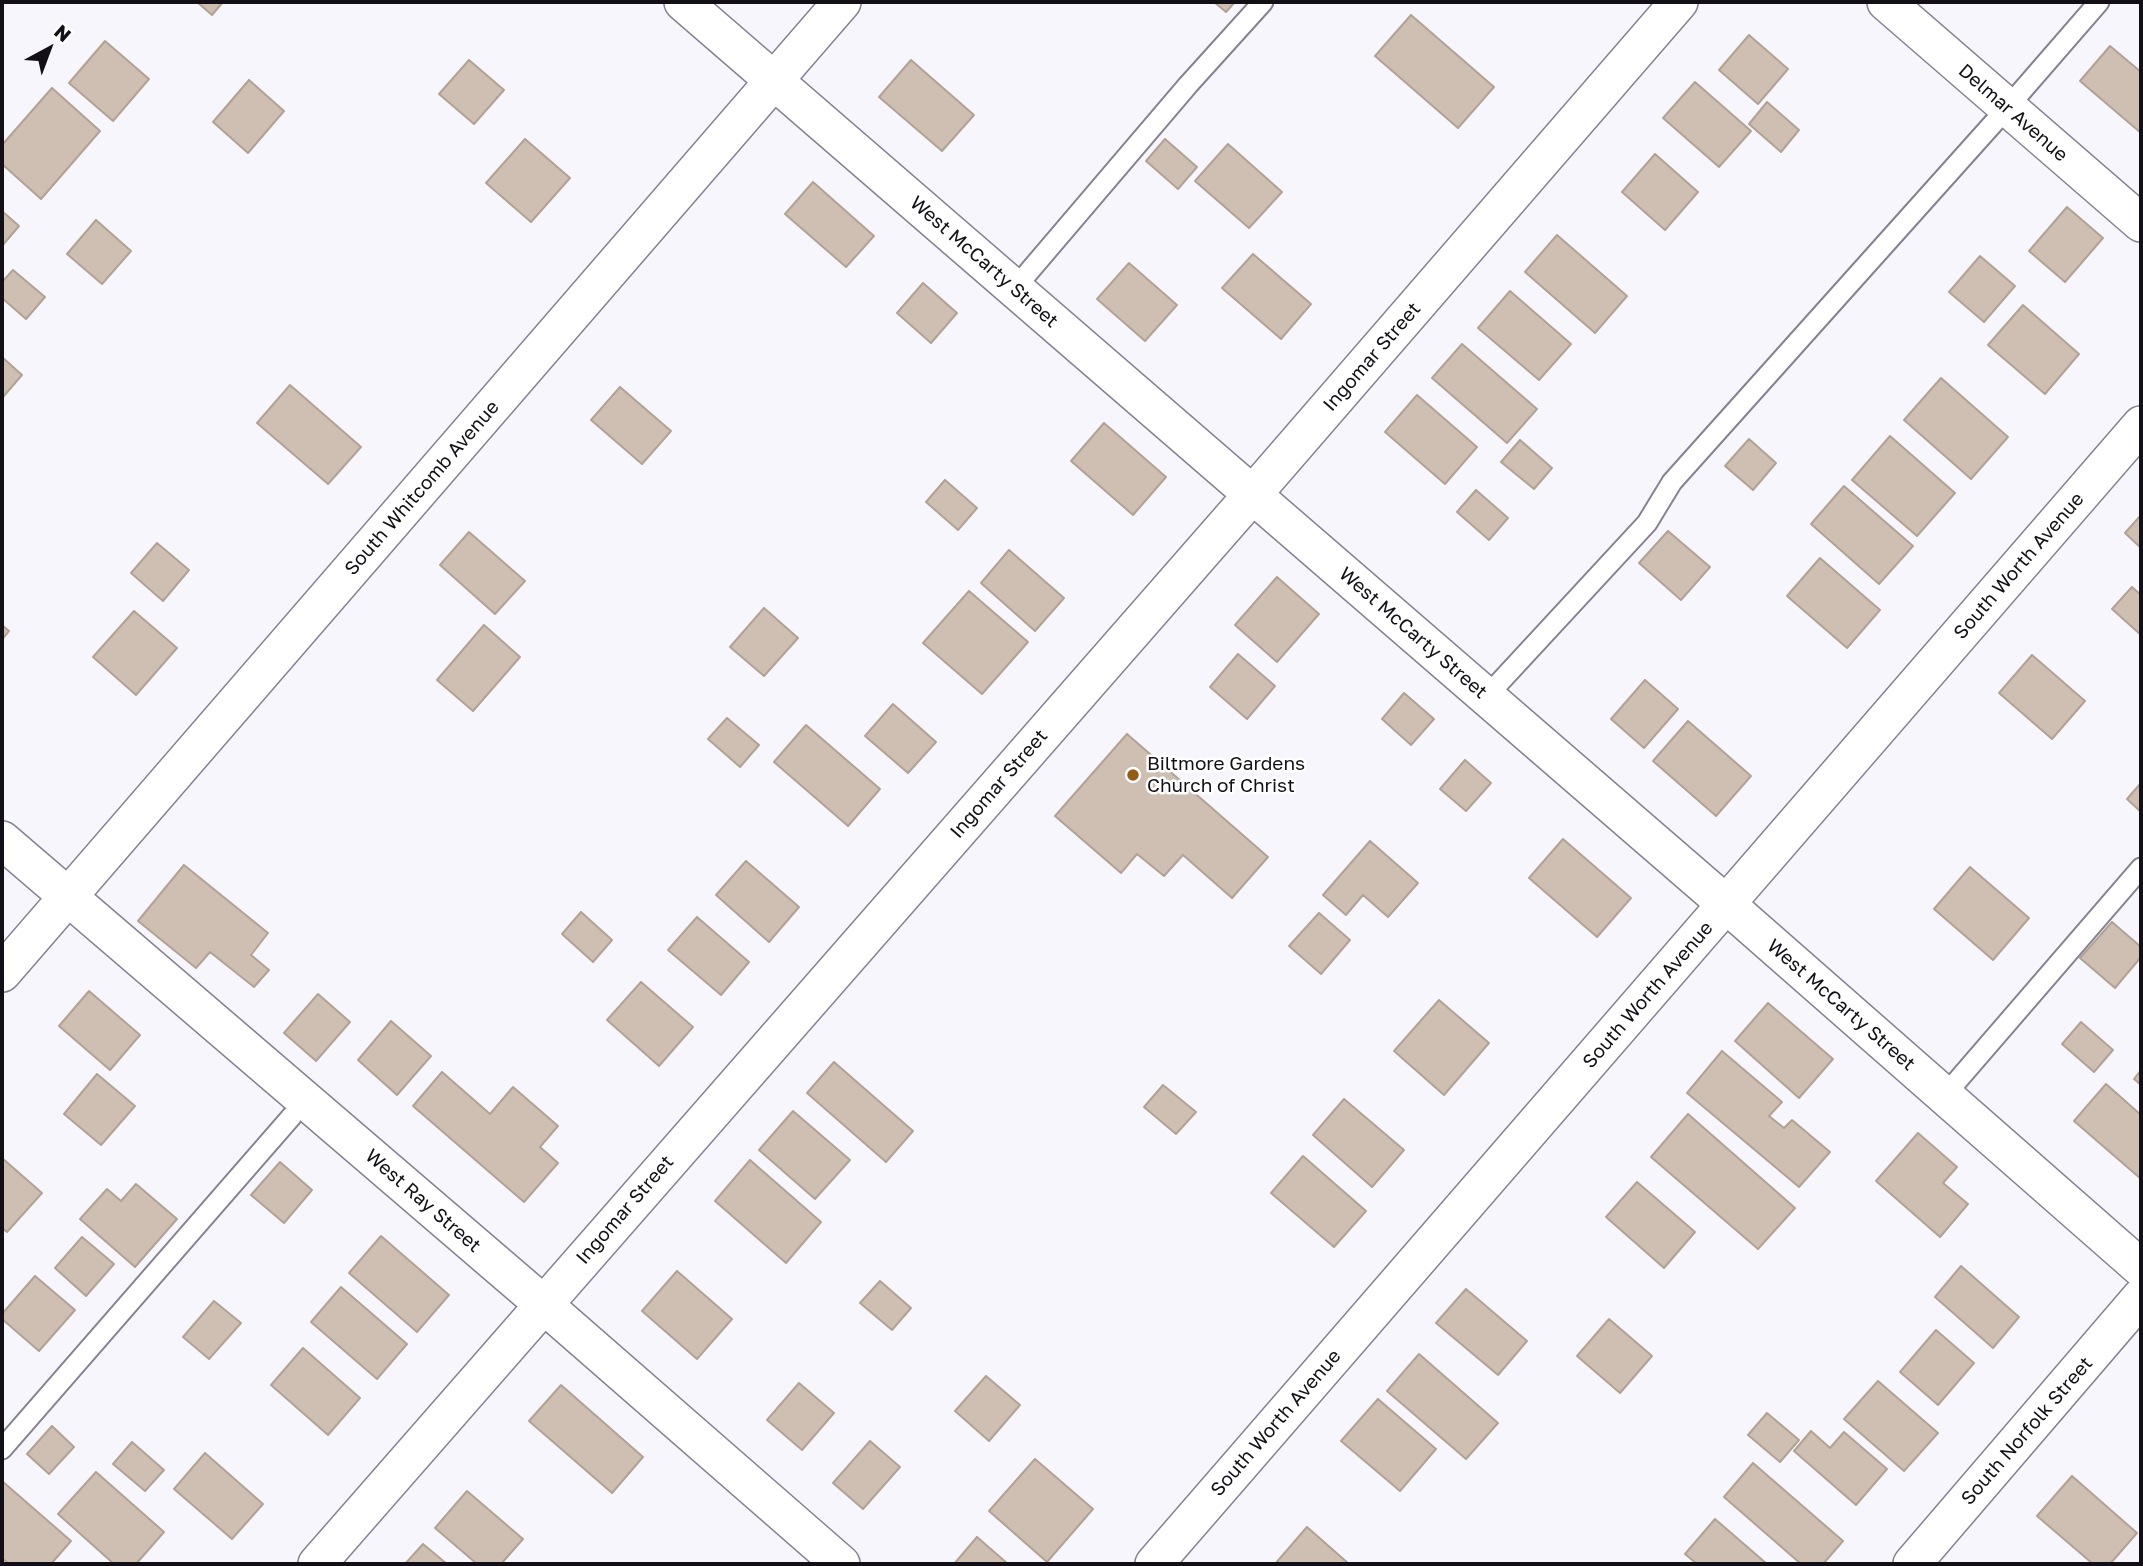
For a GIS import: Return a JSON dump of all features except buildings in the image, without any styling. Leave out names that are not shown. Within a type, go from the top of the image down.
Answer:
[{"type":"street","name":"West McCarty Street","points":[[683,2],[1726,904],[2141,1268]]},
{"type":"street","name":"South Whitcomb Avenue","points":[[2,973],[842,2]]},
{"type":"street","name":"Ingomar Street","points":[[317,1564],[1253,494],[1679,2]]},
{"type":"street","name":"Delmar Avenue","points":[[1886,2],[2141,223]]},
{"type":"street","name":"South Worth Avenue","points":[[1154,1564],[2141,425]]},
{"type":"street","name":"West Ray Street","points":[[2,840],[543,1304],[841,1564]]},
{"type":"street","name":"South Norfolk Street","points":[[1912,1564],[2141,1297]]},
{"type":"lane","points":[[1015,288],[1188,85],[1263,2]]},
{"type":"lane","points":[[1486,696],[1647,523],[1672,482],[2099,2]]},
{"type":"lane","points":[[1945,1096],[2141,869]]},
{"type":"lane","points":[[2,1449],[292,1116]]},
{"type":"place","name":"Biltmore Gardens Church of Christ","points":[[1133,775]]}]
